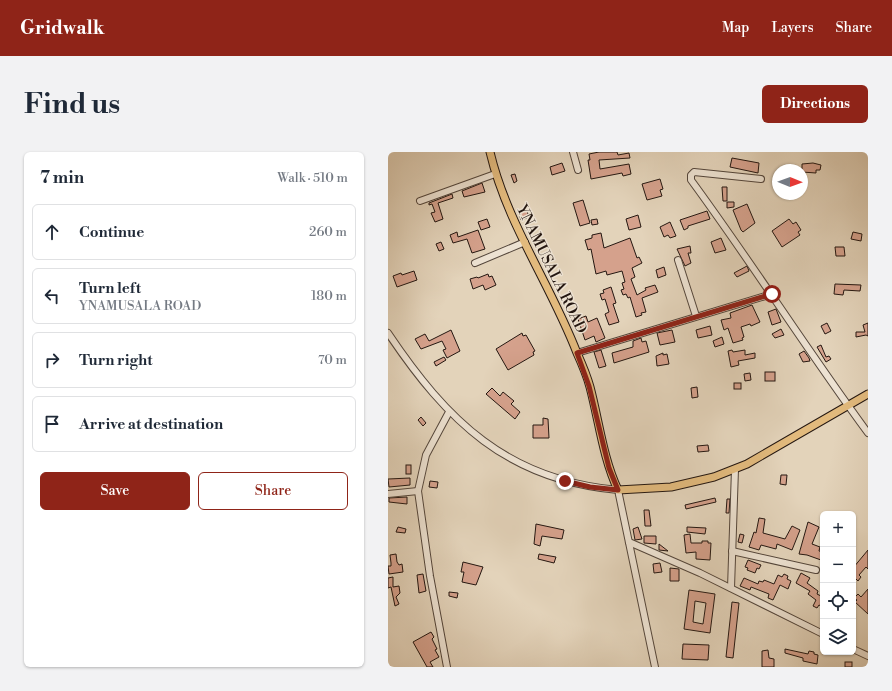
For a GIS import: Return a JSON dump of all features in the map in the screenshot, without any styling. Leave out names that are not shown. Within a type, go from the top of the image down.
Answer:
[{"type":"main road","name":"YNAMUSALA ROAD","points":[[490,152],[495,174],[506,205],[577,353],[589,386],[609,468],[618,490]]},
{"type":"main road","points":[[618,490],[671,487],[688,484],[714,477],[735,469],[868,394]]},
{"type":"street","points":[[574,152],[578,170]]},
{"type":"street","points":[[761,179],[694,172],[691,176],[691,180],[868,433]]},
{"type":"street","points":[[420,201],[495,174]]},
{"type":"street","points":[[475,263],[525,242]]},
{"type":"street","points":[[678,260],[696,316]]},
{"type":"street","points":[[577,353],[772,294]]},
{"type":"street","points":[[388,333],[426,386],[449,412],[477,436],[533,470],[590,487],[618,490],[655,667]]},
{"type":"street","points":[[447,667],[430,576],[418,491],[426,455],[449,412]]},
{"type":"street","points":[[731,588],[735,469]]},
{"type":"street","points":[[388,494],[418,491]]},
{"type":"street","points":[[629,542],[700,573],[820,632]]},
{"type":"street","points":[[732,552],[816,570]]},
{"type":"street","points":[[856,650],[868,656]]},
{"type":"building","points":[[599,152],[617,152],[618,155],[629,153],[630,158],[599,160],[600,169],[629,164],[631,174],[623,176],[622,173],[591,179],[588,160],[590,160],[589,154]]},
{"type":"building","points":[[732,158],[759,163],[758,173],[730,167]]},
{"type":"building","points":[[562,163],[565,171],[552,175],[550,167]]},
{"type":"building","points":[[813,163],[821,165],[820,170],[816,170],[816,173],[808,172],[808,164],[802,164]]},
{"type":"building","points":[[515,174],[517,181],[514,183],[511,175]]},
{"type":"building","points":[[660,179],[663,189],[660,190],[662,196],[647,200],[642,184]]},
{"type":"building","points":[[482,183],[485,192],[464,197],[462,191]]},
{"type":"building","points":[[722,187],[727,187],[727,201],[723,201]]},
{"type":"building","points":[[452,194],[453,198],[438,203],[443,219],[435,222],[431,213],[435,212],[432,204],[429,205],[429,203]]},
{"type":"building","points":[[583,200],[590,223],[580,226],[573,203]]},
{"type":"building","points":[[727,202],[734,202],[734,207],[727,208]]},
{"type":"building","points":[[747,204],[755,223],[743,232],[733,210]]},
{"type":"building","points":[[526,208],[529,217],[521,220],[518,211]]},
{"type":"building","points":[[707,211],[710,219],[688,226],[688,228],[684,230],[680,220]]},
{"type":"building","points":[[638,215],[641,227],[629,230],[626,219]]},
{"type":"building","points":[[487,219],[490,227],[481,230],[478,222]]},
{"type":"building","points":[[597,219],[598,224],[592,225],[591,220]]},
{"type":"building","points":[[789,219],[793,224],[796,222],[801,230],[798,232],[800,235],[782,247],[772,231]]},
{"type":"building","points":[[670,222],[676,236],[670,238],[668,235],[664,237],[660,227]]},
{"type":"building","points":[[478,230],[485,249],[472,253],[467,239],[453,243],[450,235],[457,232],[458,237]]},
{"type":"building","points":[[853,232],[862,234],[861,241],[851,239]]},
{"type":"building","points":[[601,233],[604,248],[630,238],[637,258],[639,257],[642,263],[632,268],[635,277],[631,279],[637,295],[646,290],[645,288],[655,285],[658,292],[642,298],[646,312],[641,313],[642,315],[636,317],[630,297],[628,298],[626,294],[623,295],[621,290],[624,289],[622,283],[625,282],[622,271],[607,275],[606,271],[596,274],[591,249],[588,250],[585,240],[592,238],[592,235]]},
{"type":"building","points":[[721,238],[726,250],[715,253],[711,242]]},
{"type":"building","points":[[441,242],[444,249],[439,251],[436,244]]},
{"type":"building","points":[[690,246],[691,253],[688,253],[691,263],[685,266],[677,249]]},
{"type":"building","points":[[835,247],[844,247],[845,256],[836,256]]},
{"type":"building","points":[[747,266],[749,271],[737,277],[734,273]]},
{"type":"building","points":[[664,267],[666,275],[658,278],[656,270]]},
{"type":"building","points":[[414,271],[417,280],[397,287],[393,276]]},
{"type":"building","points":[[488,274],[489,277],[492,276],[496,285],[485,290],[483,285],[473,289],[470,279]]},
{"type":"building","points":[[835,284],[861,285],[860,291],[844,290],[843,295],[834,294]]},
{"type":"building","points":[[611,287],[616,303],[613,304],[619,322],[609,325],[605,314],[609,312],[605,299],[602,300],[600,294],[604,293],[603,290]]},
{"type":"building","points":[[752,305],[760,322],[751,326],[750,324],[741,327],[744,337],[742,338],[743,340],[733,343],[728,328],[724,330],[721,320],[731,318],[730,313]]},
{"type":"building","points":[[776,309],[781,322],[772,325],[768,312]]},
{"type":"building","points":[[586,316],[588,322],[597,318],[605,338],[596,342],[594,336],[585,340],[578,319]]},
{"type":"building","points":[[827,323],[831,331],[825,334],[821,326]]},
{"type":"building","points":[[868,323],[868,336],[856,337],[856,332],[865,332],[863,325]]},
{"type":"building","points":[[710,326],[712,335],[698,338],[696,330]]},
{"type":"building","points":[[781,329],[784,335],[775,338],[772,334]]},
{"type":"building","points":[[451,330],[460,351],[447,358],[443,350],[446,349],[442,341],[421,349],[415,339],[425,334],[429,341]]},
{"type":"building","points":[[672,330],[675,342],[660,345],[657,333]]},
{"type":"building","points":[[522,333],[523,336],[526,335],[535,351],[533,352],[534,355],[508,370],[496,349]]},
{"type":"building","points":[[722,337],[724,344],[715,347],[713,341]]},
{"type":"building","points":[[641,338],[642,342],[646,341],[649,352],[614,363],[612,353],[633,347],[633,341]]},
{"type":"building","points":[[821,345],[826,357],[829,356],[831,359],[826,362],[817,347]]},
{"type":"building","points":[[601,350],[606,366],[599,368],[594,352]]},
{"type":"building","points":[[732,350],[733,352],[745,350],[745,355],[755,353],[755,358],[738,361],[739,365],[731,367],[728,351]]},
{"type":"building","points":[[804,351],[810,361],[803,362],[799,354]]},
{"type":"building","points":[[663,353],[663,355],[667,354],[669,364],[657,366],[656,356]]},
{"type":"building","points":[[444,357],[446,360],[436,366],[434,362]]},
{"type":"building","points":[[765,372],[775,372],[775,381],[765,381]]},
{"type":"building","points":[[750,373],[751,380],[745,381],[744,374]]},
{"type":"building","points":[[734,383],[741,383],[741,389],[734,389]]},
{"type":"building","points":[[697,387],[698,397],[692,398],[691,388]]},
{"type":"building","points":[[492,388],[500,396],[503,392],[514,401],[511,404],[520,412],[515,419],[486,394]]},
{"type":"building","points":[[421,417],[426,423],[423,426],[418,420]]},
{"type":"building","points":[[543,418],[548,419],[549,438],[533,438],[533,425],[543,425]]},
{"type":"building","points":[[708,445],[709,451],[698,452],[697,446]]},
{"type":"building","points":[[406,465],[411,465],[411,474],[406,474]]},
{"type":"building","points":[[781,475],[787,475],[786,485],[780,484]]},
{"type":"building","points":[[410,478],[410,485],[389,487],[388,479]]},
{"type":"building","points":[[430,481],[438,482],[437,488],[429,487]]},
{"type":"building","points":[[407,497],[407,504],[389,502],[389,498]]},
{"type":"building","points":[[715,498],[716,502],[686,509],[685,505]]},
{"type":"building","points":[[727,499],[730,499],[729,513],[726,513]]},
{"type":"building","points":[[644,510],[649,510],[651,526],[645,526]]},
{"type":"building","points":[[759,518],[765,519],[763,533],[785,539],[792,526],[800,530],[792,550],[777,544],[776,549],[761,545],[759,550],[749,547],[754,532],[756,533]]},
{"type":"building","points":[[808,522],[819,527],[812,544],[820,547],[820,560],[799,554]]},
{"type":"building","points":[[536,524],[564,530],[562,539],[542,536],[540,546],[534,544]]},
{"type":"building","points":[[398,527],[406,529],[405,533],[396,532]]},
{"type":"building","points":[[638,527],[642,539],[635,540],[633,529]]},
{"type":"building","points":[[687,527],[706,528],[705,534],[687,532]]},
{"type":"building","points":[[690,534],[691,543],[702,543],[702,541],[708,541],[708,543],[711,543],[710,560],[696,559],[696,552],[686,553],[684,535]]},
{"type":"building","points":[[740,534],[744,535],[742,543],[738,542]]},
{"type":"building","points":[[644,536],[656,536],[656,544],[644,543]]},
{"type":"building","points":[[659,544],[668,551],[659,550]]},
{"type":"building","points":[[868,550],[868,569],[866,567],[859,575],[861,577],[858,581],[856,579],[856,564]]},
{"type":"building","points":[[396,554],[397,562],[399,565],[402,564],[403,572],[389,574],[388,566],[391,566],[390,555]]},
{"type":"building","points":[[539,554],[556,557],[554,563],[538,559]]},
{"type":"building","points":[[748,560],[761,565],[759,569],[757,568],[755,573],[747,570],[748,568],[745,567]]},
{"type":"building","points":[[463,562],[483,567],[476,585],[462,582],[464,572],[461,572]]},
{"type":"building","points":[[660,563],[662,572],[654,573],[653,564]]},
{"type":"building","points":[[670,568],[679,569],[679,581],[670,581]]},
{"type":"building","points":[[801,573],[810,578],[807,583],[818,591],[817,594],[820,596],[820,606],[817,608],[813,606],[816,600],[808,594],[810,591],[796,583]]},
{"type":"building","points":[[423,574],[426,591],[419,593],[417,575]]},
{"type":"building","points":[[784,574],[788,576],[787,579],[791,581],[788,589],[780,585],[773,600],[768,598],[769,594],[751,587],[750,590],[740,586],[744,578],[758,584],[759,581],[763,582],[764,580],[774,584],[778,575],[782,577]]},
{"type":"building","points":[[393,577],[393,587],[399,586],[400,593],[396,597],[399,604],[395,606],[391,587],[388,588],[388,578]]},
{"type":"building","points":[[868,589],[868,614],[856,603],[856,596],[858,594],[861,597]]},
{"type":"building","points":[[689,590],[715,594],[710,633],[684,629]],"holes":[[[695,601],[706,603],[703,624],[693,622]]]},
{"type":"building","points":[[449,592],[458,593],[457,598],[449,596]]},
{"type":"building","points":[[732,602],[739,603],[733,658],[726,657]]},
{"type":"building","points":[[431,632],[434,637],[432,639],[437,649],[435,650],[439,657],[430,662],[433,667],[427,667],[413,642]]},
{"type":"building","points":[[683,644],[709,645],[708,660],[682,659]]},
{"type":"building","points":[[785,649],[808,654],[809,651],[814,652],[814,654],[818,655],[817,664],[803,661],[803,658],[785,653]]},
{"type":"building","points":[[768,650],[769,658],[774,659],[774,667],[762,667],[762,651]]},
{"type":"building","points":[[845,662],[852,662],[852,667],[845,667]]},
{"type":"route","points":[[565,481],[590,487],[618,490],[609,468],[589,386],[577,353],[701,314],[772,294]]}]
